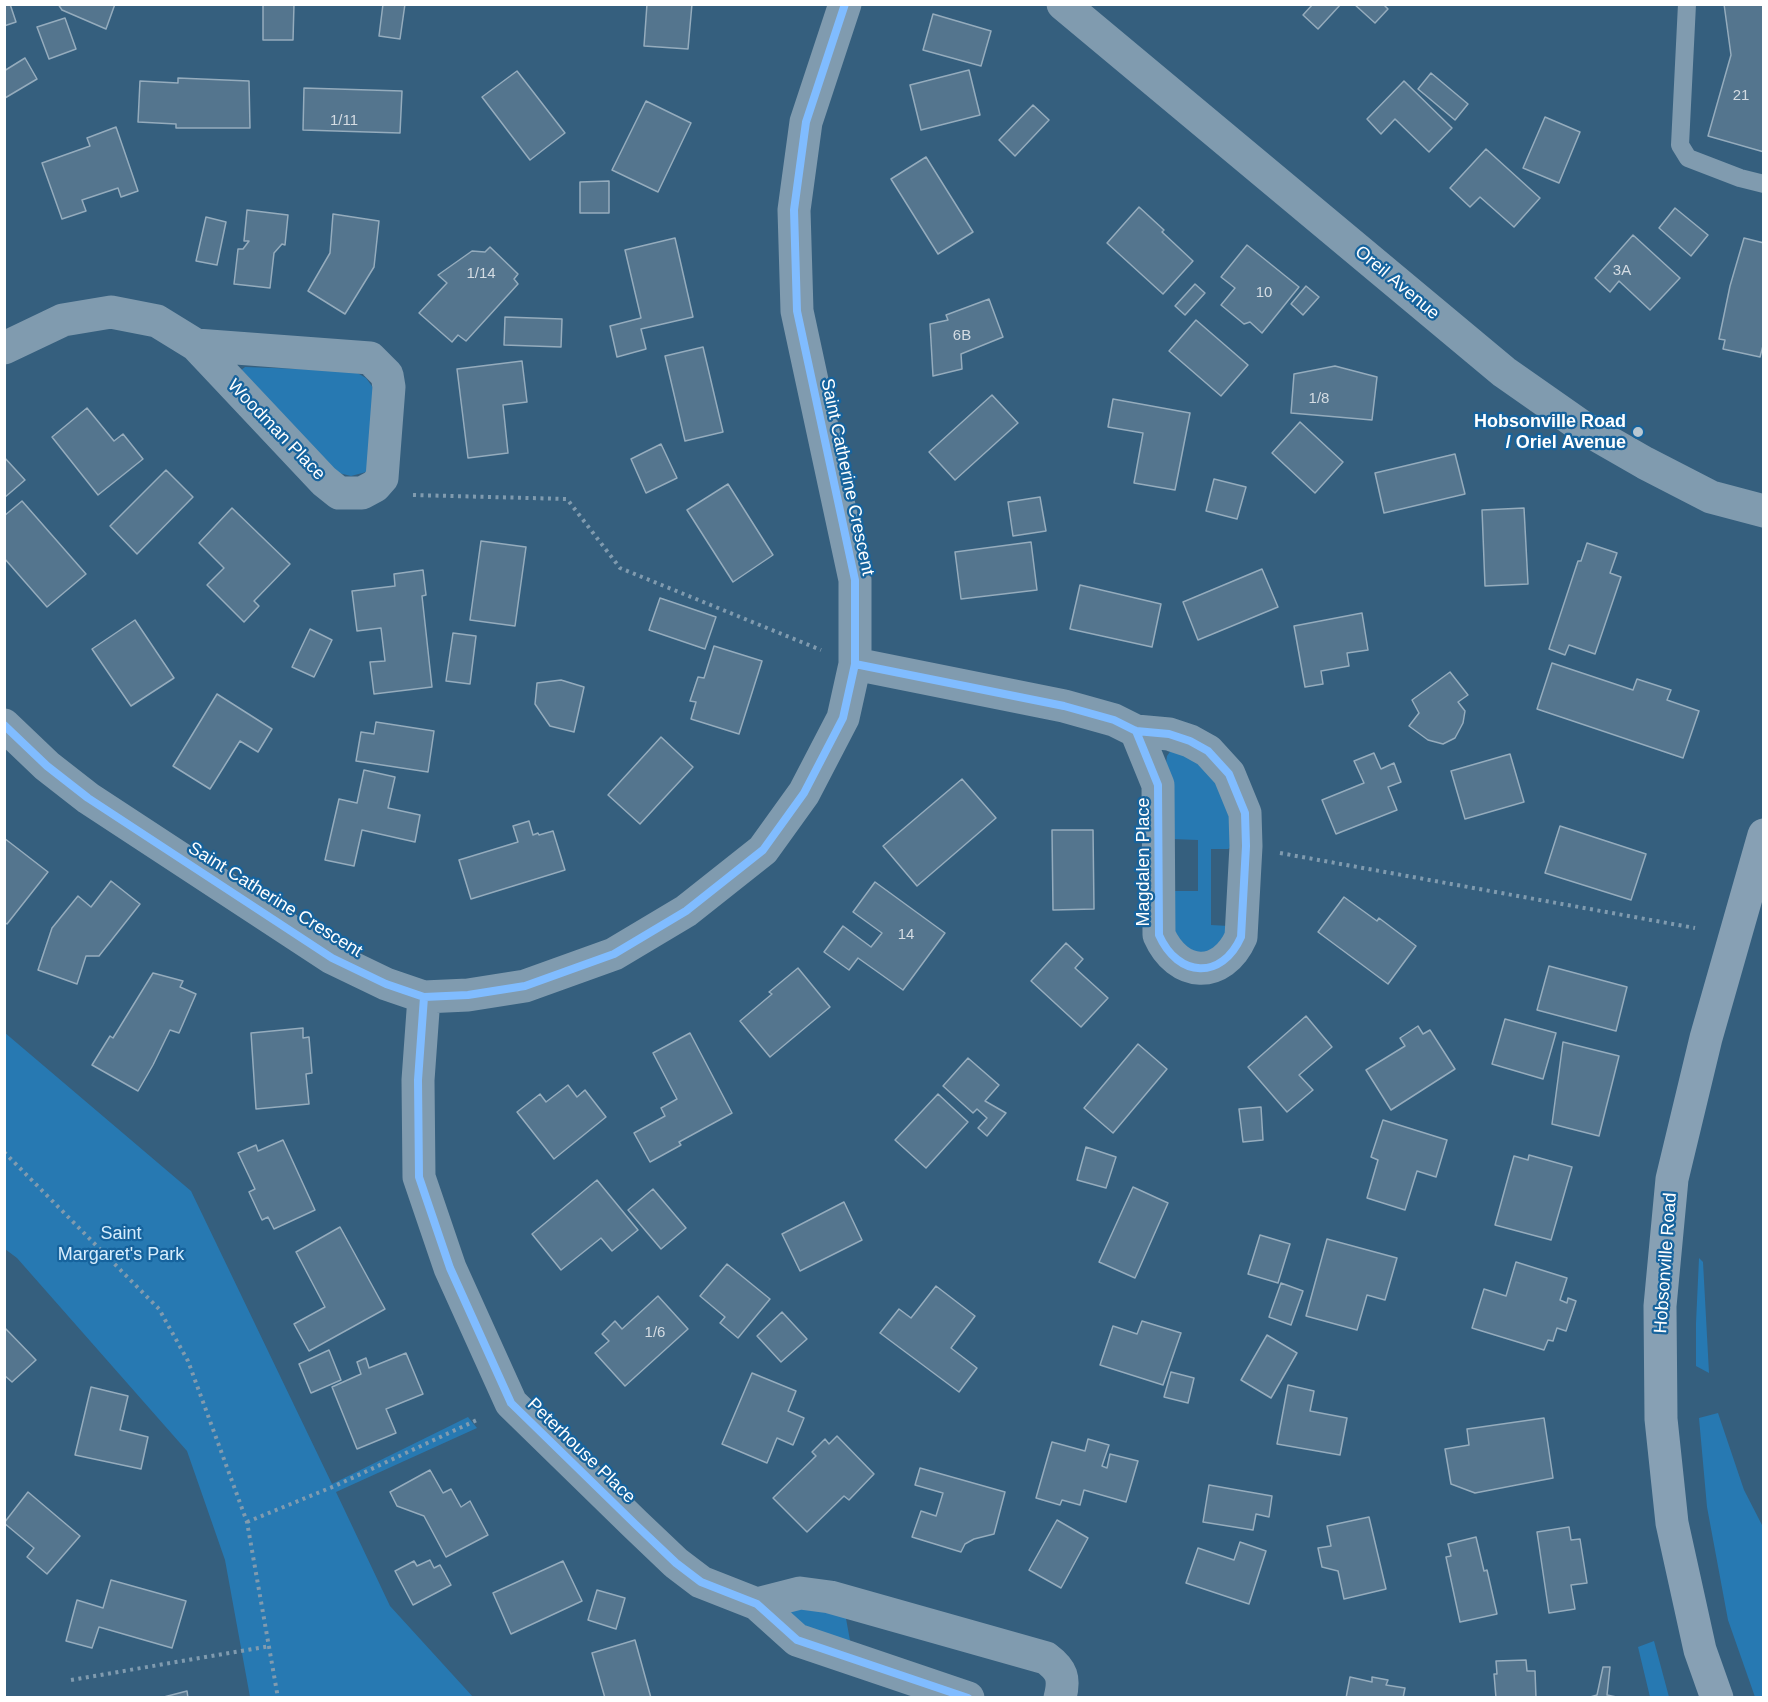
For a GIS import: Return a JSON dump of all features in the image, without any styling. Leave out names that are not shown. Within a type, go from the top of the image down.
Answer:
[{"type":"main road","name":"Hobsonville Road","points":[[1717,1698],[1700,1650],[1672,1523],[1661,1419],[1660,1306],[1672,1179],[1709,1027],[1764,835]]},
{"type":"street","name":"Saint Catherine Crescent","points":[[4,725],[47,766],[88,798],[322,952],[386,984],[424,997],[525,987],[614,954],[686,911],[763,850],[804,793],[843,718],[843,659],[855,580],[797,311],[794,210],[806,122],[845,4]]},
{"type":"street","name":"Oreil Avenue","points":[[1063,4],[1504,372],[1584,428],[1645,463],[1711,497],[1764,512]]},
{"type":"street","name":"Woodman Place","points":[[4,348],[63,320],[111,312],[157,321],[196,345],[324,481],[339,493],[362,493],[375,486],[382,478],[389,387],[387,375],[370,358],[196,345]]},
{"type":"street","name":"Magdalen Place","points":[[843,659],[1064,706],[1114,720],[1136,731],[1169,734],[1190,741],[1208,751],[1229,774],[1245,813],[1246,846],[1241,937],[1235,950],[1224,961],[1213,966],[1189,967],[1174,959],[1165,949],[1159,935],[1158,785],[1136,731]]},
{"type":"street","name":"Peterhouse Place","points":[[424,997],[418,1080],[419,1178],[450,1268],[511,1402],[676,1563],[701,1582],[757,1604],[797,1640],[968,1698]]},
{"type":"street","points":[[757,1604],[800,1593],[830,1598],[1046,1658],[1058,1666],[1064,1684],[1060,1698]]},
{"type":"lane","points":[[1687,4],[1680,145],[1688,158],[1740,178],[1764,184]]},
{"type":"path","points":[[403,494],[567,500],[620,568],[843,659]]},
{"type":"path","points":[[1273,851],[1695,928]]},
{"type":"path","points":[[4,1152],[159,1309],[188,1361],[247,1522],[278,1698]]},
{"type":"path","points":[[247,1522],[337,1485],[485,1416]]},
{"type":"path","points":[[71,1680],[270,1646]]},
{"type":"green space","points":[[245,367],[354,371],[366,378],[377,393],[375,456],[366,472],[351,476],[335,472],[239,372]]},
{"type":"green space","points":[[1182,747],[1223,787],[1237,843],[1228,849],[1211,849],[1211,925],[1229,926],[1217,949],[1201,954],[1192,954],[1171,930],[1171,891],[1198,891],[1198,840],[1172,839],[1165,771],[1167,756],[1172,749]]},
{"type":"green space","name":"Saint Margaret's Park","points":[[4,1032],[191,1191],[332,1484],[468,1417],[477,1428],[336,1492],[390,1606],[473,1697],[250,1697],[225,1560],[187,1451],[17,1258],[5,1249]]},
{"type":"green space","points":[[1699,1258],[1703,1262],[1709,1373],[1696,1366]]},
{"type":"green space","points":[[1718,1413],[1744,1490],[1763,1527],[1763,1697],[1755,1697],[1728,1620],[1707,1507],[1699,1418]]},
{"type":"green space","points":[[805,1601],[845,1613],[851,1646],[796,1629],[775,1610]]},
{"type":"green space","points":[[1654,1641],[1669,1697],[1650,1697],[1638,1647]]},
{"type":"building","points":[[4,4],[10,4],[16,22],[4,26]]},
{"type":"building","points":[[58,4],[115,4],[106,29],[62,10]]},
{"type":"building","points":[[263,4],[294,4],[293,40],[263,40]]},
{"type":"building","points":[[383,4],[405,4],[400,39],[379,36]]},
{"type":"building","points":[[647,4],[692,4],[688,49],[644,46]]},
{"type":"building","points":[[1313,4],[1341,4],[1318,29],[1303,15]]},
{"type":"building","points":[[1354,4],[1383,4],[1388,9],[1375,23]]},
{"type":"building","points":[[1724,4],[1764,4],[1764,152],[1708,136],[1731,55]]},
{"type":"building","points":[[933,14],[991,31],[981,66],[923,50]]},
{"type":"building","points":[[65,18],[76,49],[49,59],[37,27]]},
{"type":"building","points":[[25,58],[37,79],[5,98],[4,71]]},
{"type":"building","points":[[969,70],[980,115],[921,130],[910,85]]},
{"type":"building","points":[[517,71],[565,133],[530,160],[482,97]]},
{"type":"building","points":[[1431,73],[1468,104],[1455,120],[1418,89]]},
{"type":"building","points":[[178,78],[249,81],[250,128],[176,128],[176,124],[138,122],[140,81],[178,83]]},
{"type":"building","points":[[1404,81],[1452,128],[1429,152],[1395,119],[1381,134],[1367,119]]},
{"type":"building","points":[[304,88],[402,91],[400,133],[303,130]]},
{"type":"building","points":[[646,101],[691,123],[658,192],[612,170]]},
{"type":"building","points":[[1033,105],[1049,120],[1015,156],[999,140]]},
{"type":"building","points":[[1545,117],[1580,132],[1559,183],[1523,168]]},
{"type":"building","points":[[116,127],[138,191],[121,197],[118,188],[82,200],[86,211],[62,219],[42,163],[90,146],[87,138]]},
{"type":"building","points":[[1486,149],[1540,198],[1514,227],[1480,197],[1470,207],[1450,188]]},
{"type":"building","points":[[926,157],[973,232],[938,254],[891,179]]},
{"type":"building","points":[[609,181],[609,213],[580,213],[580,182]]},
{"type":"building","points":[[1139,207],[1193,261],[1163,294],[1107,243]]},
{"type":"building","points":[[1675,208],[1708,235],[1691,256],[1659,228]]},
{"type":"building","points":[[247,210],[288,215],[285,245],[282,244],[274,253],[270,288],[234,284],[238,249],[243,249],[249,241],[244,241]]},
{"type":"building","points":[[333,214],[379,221],[374,267],[345,314],[308,291],[330,253]]},
{"type":"building","points":[[206,217],[226,222],[217,265],[196,261]]},
{"type":"building","points":[[1633,235],[1680,278],[1650,310],[1619,281],[1610,292],[1595,278]]},
{"type":"building","points":[[675,238],[693,317],[641,329],[646,349],[617,357],[610,326],[641,318],[625,250]]},
{"type":"building","points":[[1744,238],[1764,243],[1764,342],[1760,357],[1723,349],[1725,340],[1719,339],[1730,286]]},
{"type":"building","points":[[1247,245],[1299,287],[1262,333],[1250,322],[1244,324],[1221,305],[1235,288],[1221,277]]},
{"type":"building","points":[[490,247],[518,274],[514,279],[518,284],[466,341],[458,335],[452,342],[419,313],[447,283],[438,275],[472,251],[485,252]]},
{"type":"building","points":[[1195,284],[1205,293],[1185,315],[1175,306]]},
{"type":"building","points":[[1306,286],[1319,297],[1303,315],[1291,304]]},
{"type":"building","points":[[989,299],[1003,337],[961,354],[962,369],[933,376],[930,324],[948,320],[946,315]]},
{"type":"building","points":[[505,317],[562,319],[561,347],[504,345]]},
{"type":"building","points":[[1196,320],[1248,365],[1221,396],[1169,351]]},
{"type":"building","points":[[703,347],[723,432],[685,441],[665,356]]},
{"type":"building","points":[[522,361],[527,402],[503,405],[508,453],[468,458],[457,369]]},
{"type":"building","points":[[1335,366],[1377,377],[1372,420],[1291,413],[1294,374]]},
{"type":"building","points":[[992,395],[1018,423],[955,480],[929,452]]},
{"type":"building","points":[[1113,399],[1190,413],[1175,490],[1134,483],[1143,433],[1108,427]]},
{"type":"building","points":[[87,408],[114,441],[123,434],[143,459],[98,495],[52,437]]},
{"type":"building","points":[[1300,422],[1343,462],[1315,493],[1272,453]]},
{"type":"building","points":[[661,444],[677,478],[646,493],[631,459]]},
{"type":"building","points":[[1455,454],[1465,494],[1384,513],[1375,473]]},
{"type":"building","points":[[4,457],[25,480],[4,498]]},
{"type":"building","points":[[166,470],[193,497],[137,554],[110,526]]},
{"type":"building","points":[[1214,479],[1246,487],[1237,519],[1206,511]]},
{"type":"building","points":[[728,484],[773,555],[733,582],[687,510]]},
{"type":"building","points":[[1040,497],[1046,531],[1013,536],[1008,502]]},
{"type":"building","points":[[22,501],[86,574],[47,607],[4,558],[4,516]]},
{"type":"building","points":[[232,508],[290,564],[254,601],[259,606],[244,622],[207,585],[224,568],[199,543]]},
{"type":"building","points":[[1524,508],[1528,584],[1485,586],[1482,510]]},
{"type":"building","points":[[481,541],[526,547],[515,626],[470,620]]},
{"type":"building","points":[[1031,542],[1037,590],[961,599],[955,552]]},
{"type":"building","points":[[1587,543],[1617,553],[1610,573],[1621,577],[1595,654],[1569,645],[1565,655],[1549,649],[1578,561],[1581,561]]},
{"type":"building","points":[[1262,569],[1278,607],[1198,640],[1183,602]]},
{"type":"building","points":[[423,570],[426,595],[422,596],[432,687],[374,694],[370,662],[385,661],[381,628],[357,631],[352,591],[395,586],[394,574]]},
{"type":"building","points":[[1080,585],[1161,604],[1152,647],[1070,629]]},
{"type":"building","points":[[660,598],[716,617],[705,649],[649,630]]},
{"type":"building","points":[[1362,613],[1368,650],[1347,653],[1349,666],[1321,671],[1323,684],[1305,687],[1294,626]]},
{"type":"building","points":[[135,620],[174,678],[131,706],[92,649]]},
{"type":"building","points":[[310,629],[332,640],[314,677],[292,667]]},
{"type":"building","points":[[453,633],[476,636],[470,684],[446,681]]},
{"type":"building","points":[[714,646],[762,661],[739,734],[691,719],[696,702],[690,701],[698,677],[704,678]]},
{"type":"building","points":[[1552,663],[1633,690],[1637,679],[1671,690],[1667,700],[1699,711],[1683,758],[1537,709]]},
{"type":"building","points":[[1450,672],[1468,695],[1458,702],[1465,711],[1463,723],[1455,738],[1443,744],[1428,740],[1409,726],[1419,713],[1412,700]]},
{"type":"building","points":[[561,680],[584,687],[574,732],[550,726],[535,704],[537,683]]},
{"type":"building","points":[[217,694],[272,729],[258,752],[240,741],[210,789],[173,766]]},
{"type":"building","points":[[376,722],[434,731],[428,772],[356,761],[361,732],[374,734]]},
{"type":"building","points":[[661,737],[693,767],[640,824],[608,795]]},
{"type":"building","points":[[1374,753],[1381,769],[1394,763],[1401,782],[1388,787],[1397,810],[1336,834],[1322,800],[1364,783],[1354,761]]},
{"type":"building","points":[[1510,754],[1524,802],[1465,819],[1451,771]]},
{"type":"building","points":[[364,770],[395,777],[388,808],[420,815],[415,842],[362,830],[354,866],[325,860],[339,799],[357,803]]},
{"type":"building","points":[[962,779],[996,818],[917,886],[883,846]]},
{"type":"building","points":[[529,821],[533,835],[553,831],[565,870],[471,899],[459,860],[518,842],[513,826]]},
{"type":"building","points":[[1560,826],[1646,854],[1631,900],[1545,873]]},
{"type":"building","points":[[1052,830],[1093,830],[1094,909],[1053,910]]},
{"type":"building","points":[[4,838],[48,872],[7,924],[4,922]]},
{"type":"building","points":[[111,881],[140,904],[99,956],[86,956],[77,984],[38,970],[52,928],[78,896],[91,907]]},
{"type":"building","points":[[875,882],[945,933],[903,990],[858,958],[849,970],[824,952],[843,926],[871,947],[882,933],[853,912]]},
{"type":"building","points":[[1344,897],[1377,921],[1379,918],[1416,946],[1388,984],[1318,932]]},
{"type":"building","points":[[1066,943],[1083,959],[1075,968],[1108,998],[1081,1027],[1031,981]]},
{"type":"building","points":[[1549,966],[1627,987],[1616,1031],[1537,1010]]},
{"type":"building","points":[[798,968],[830,1007],[770,1057],[740,1021],[772,994],[769,992]]},
{"type":"building","points":[[153,973],[183,981],[180,987],[196,994],[179,1033],[170,1030],[138,1091],[92,1065],[110,1036],[113,1038]]},
{"type":"building","points":[[1306,1016],[1332,1047],[1299,1075],[1313,1090],[1287,1112],[1248,1067]]},
{"type":"building","points":[[1505,1019],[1556,1033],[1543,1079],[1492,1064]]},
{"type":"building","points":[[1418,1026],[1423,1034],[1430,1030],[1455,1069],[1391,1110],[1366,1070],[1405,1046],[1400,1038]]},
{"type":"building","points":[[303,1028],[303,1038],[309,1037],[312,1073],[306,1074],[309,1104],[256,1109],[251,1033]]},
{"type":"building","points":[[690,1033],[732,1113],[679,1142],[681,1145],[650,1162],[634,1133],[665,1116],[661,1108],[677,1099],[653,1053]]},
{"type":"building","points":[[1563,1042],[1619,1056],[1599,1136],[1552,1124]]},
{"type":"building","points":[[1138,1044],[1167,1069],[1113,1133],[1084,1108]]},
{"type":"building","points":[[968,1058],[999,1085],[985,1101],[1006,1113],[987,1136],[978,1128],[987,1118],[977,1109],[973,1113],[943,1086]]},
{"type":"building","points":[[568,1085],[577,1097],[585,1090],[606,1117],[554,1159],[517,1112],[540,1094],[546,1102]]},
{"type":"building","points":[[938,1094],[968,1122],[926,1168],[895,1140]]},
{"type":"building","points":[[1261,1107],[1263,1140],[1243,1142],[1239,1109]]},
{"type":"building","points":[[1383,1120],[1447,1140],[1436,1177],[1417,1171],[1405,1210],[1367,1198],[1378,1160],[1371,1157]]},
{"type":"building","points":[[283,1140],[315,1210],[274,1229],[268,1217],[262,1220],[249,1192],[255,1189],[238,1153],[256,1145],[258,1151]]},
{"type":"building","points":[[1086,1147],[1116,1157],[1106,1188],[1077,1180]]},
{"type":"building","points":[[1529,1155],[1572,1167],[1551,1240],[1495,1225],[1514,1156],[1528,1160]]},
{"type":"building","points":[[597,1180],[638,1230],[612,1251],[601,1238],[561,1270],[532,1234]]},
{"type":"building","points":[[1133,1187],[1168,1203],[1135,1278],[1099,1262]]},
{"type":"building","points":[[653,1189],[686,1228],[661,1249],[628,1210]]},
{"type":"building","points":[[844,1202],[862,1240],[800,1271],[782,1234]]},
{"type":"building","points":[[340,1227],[385,1309],[309,1351],[294,1324],[325,1307],[296,1252]]},
{"type":"building","points":[[1260,1235],[1290,1244],[1278,1283],[1248,1274]]},
{"type":"building","points":[[1327,1239],[1397,1258],[1385,1300],[1367,1295],[1357,1330],[1306,1316]]},
{"type":"building","points":[[1516,1262],[1567,1278],[1560,1300],[1567,1303],[1568,1298],[1576,1301],[1566,1331],[1557,1328],[1553,1341],[1548,1340],[1544,1350],[1472,1328],[1484,1289],[1506,1296]]},
{"type":"building","points":[[727,1264],[770,1299],[738,1338],[720,1323],[725,1317],[700,1296]]},
{"type":"building","points":[[1281,1283],[1303,1291],[1291,1325],[1269,1317]]},
{"type":"building","points":[[936,1286],[975,1316],[951,1348],[977,1368],[959,1392],[880,1333],[899,1309],[911,1318]]},
{"type":"building","points":[[658,1296],[688,1329],[625,1386],[595,1353],[609,1341],[602,1334],[615,1321],[622,1329]]},
{"type":"building","points":[[782,1312],[807,1339],[781,1362],[757,1336]]},
{"type":"building","points":[[1142,1321],[1181,1333],[1163,1385],[1100,1365],[1113,1326],[1137,1334]]},
{"type":"building","points":[[4,1327],[36,1360],[12,1382],[4,1375]]},
{"type":"building","points":[[1267,1335],[1297,1353],[1271,1398],[1241,1380]]},
{"type":"building","points":[[329,1350],[341,1380],[311,1393],[299,1364]]},
{"type":"building","points":[[406,1353],[423,1394],[386,1409],[396,1433],[357,1449],[332,1387],[361,1374],[357,1362],[366,1358],[369,1368]]},
{"type":"building","points":[[1171,1372],[1194,1378],[1188,1403],[1164,1397]]},
{"type":"building","points":[[752,1373],[796,1391],[788,1411],[804,1418],[793,1445],[777,1438],[767,1463],[722,1444]]},
{"type":"building","points":[[1288,1385],[1314,1391],[1310,1411],[1347,1418],[1340,1455],[1277,1444]]},
{"type":"building","points":[[91,1387],[128,1396],[120,1430],[148,1437],[141,1469],[75,1455]]},
{"type":"building","points":[[1544,1418],[1553,1478],[1475,1493],[1451,1484],[1445,1449],[1469,1445],[1467,1429]]},
{"type":"building","points":[[837,1436],[874,1474],[849,1500],[844,1496],[807,1532],[773,1498],[816,1456],[812,1452],[825,1439],[829,1444]]},
{"type":"building","points":[[1088,1439],[1109,1445],[1102,1466],[1107,1468],[1110,1454],[1138,1461],[1126,1502],[1084,1490],[1080,1505],[1062,1500],[1060,1505],[1036,1498],[1052,1442],[1085,1451]]},
{"type":"building","points":[[920,1468],[1005,1492],[994,1534],[974,1539],[965,1544],[961,1552],[912,1537],[921,1511],[936,1516],[943,1493],[915,1485]]},
{"type":"building","points":[[430,1470],[443,1493],[451,1489],[461,1507],[470,1501],[488,1535],[446,1557],[424,1516],[397,1506],[390,1492]]},
{"type":"building","points":[[1209,1485],[1272,1496],[1269,1517],[1256,1514],[1253,1530],[1203,1522]]},
{"type":"building","points":[[28,1492],[80,1536],[47,1574],[27,1557],[34,1548],[4,1523]]},
{"type":"building","points":[[1369,1517],[1386,1589],[1344,1599],[1338,1571],[1322,1567],[1318,1548],[1331,1546],[1327,1526]]},
{"type":"building","points":[[1057,1520],[1088,1538],[1061,1588],[1029,1570]]},
{"type":"building","points":[[1569,1527],[1571,1540],[1580,1539],[1587,1583],[1571,1585],[1575,1609],[1549,1613],[1537,1532]]},
{"type":"building","points":[[1476,1537],[1484,1571],[1487,1570],[1497,1614],[1460,1622],[1446,1557],[1451,1556],[1448,1544]]},
{"type":"building","points":[[1240,1542],[1266,1551],[1249,1604],[1186,1583],[1198,1548],[1234,1560]]},
{"type":"building","points":[[430,1560],[434,1568],[440,1565],[451,1585],[413,1605],[395,1571],[414,1561],[417,1566]]},
{"type":"building","points":[[563,1561],[582,1601],[511,1634],[493,1593]]},
{"type":"building","points":[[111,1580],[186,1601],[172,1648],[99,1627],[92,1648],[66,1641],[77,1600],[103,1608]]},
{"type":"building","points":[[597,1590],[625,1598],[616,1629],[588,1620]]},
{"type":"building","points":[[635,1640],[651,1698],[605,1698],[592,1653]]},
{"type":"building","points":[[1526,1660],[1527,1671],[1535,1671],[1536,1698],[1496,1698],[1494,1674],[1497,1674],[1496,1661]]},
{"type":"building","points":[[1603,1667],[1610,1667],[1607,1695],[1621,1698],[1587,1698],[1597,1695]]},
{"type":"building","points":[[1350,1677],[1372,1682],[1372,1677],[1388,1680],[1386,1685],[1405,1688],[1403,1698],[1346,1698]]},
{"type":"building","points":[[187,1691],[188,1698],[160,1698]]},
{"type":"cycle path","points":[[4,725],[47,766],[88,798],[332,958],[386,984],[424,997],[468,995],[525,986],[614,954],[686,911],[763,850],[804,793],[843,718],[855,664],[855,580],[797,311],[794,210],[806,122],[845,4]]},
{"type":"cycle path","points":[[855,664],[1064,706],[1114,720],[1136,731],[1169,734],[1190,741],[1208,751],[1229,774],[1245,813],[1246,846],[1241,937],[1233,951],[1223,961],[1212,967],[1188,966],[1177,960],[1159,935],[1158,785],[1136,731]]},
{"type":"cycle path","points":[[424,997],[418,1080],[419,1177],[450,1268],[511,1403],[676,1563],[701,1582],[757,1604],[797,1640],[968,1698]]},
{"type":"place","name":"Hobsonville Road / Oriel Avenue","points":[[1638,432]]}]
